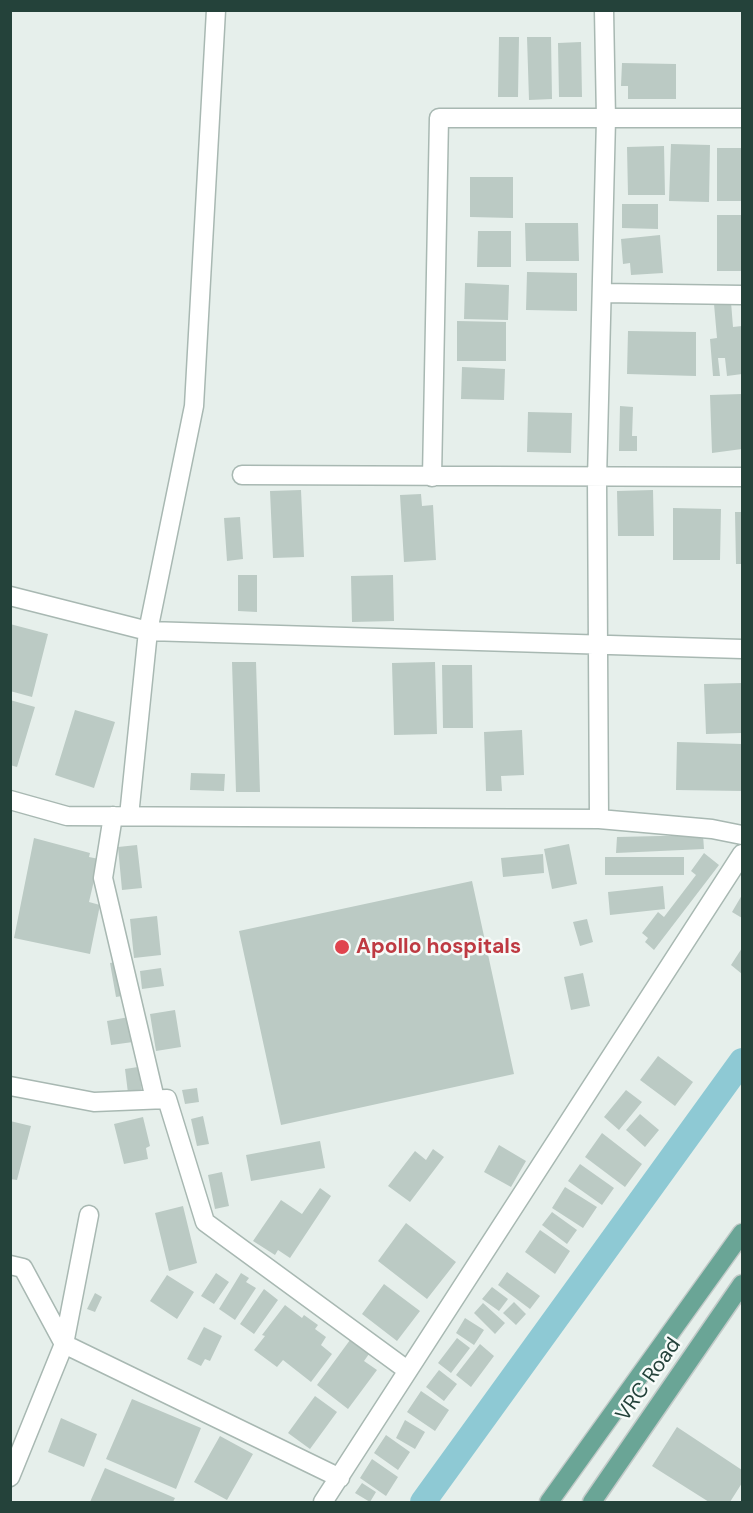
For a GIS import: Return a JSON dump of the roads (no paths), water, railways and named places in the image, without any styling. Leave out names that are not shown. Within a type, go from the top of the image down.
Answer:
[{"type":"main road","points":[[549,1503],[742,1233]]},
{"type":"main road","name":"VRC Road","points":[[592,1503],[742,1284]]},
{"type":"street","points":[[155,1099],[103,878],[121,816],[148,631],[194,406],[216,10]]},
{"type":"street","points":[[599,819],[597,479],[606,119],[604,10]]},
{"type":"street","points":[[432,477],[438,118],[742,118]]},
{"type":"street","points":[[602,293],[742,295]]},
{"type":"street","points":[[242,476],[597,479],[742,477]]},
{"type":"street","points":[[10,596],[148,631],[742,649]]},
{"type":"street","points":[[10,800],[67,816],[599,819],[712,829],[742,835]]},
{"type":"street","points":[[323,1503],[742,854]]},
{"type":"street","points":[[10,1086],[94,1102],[167,1099],[205,1222],[407,1370]]},
{"type":"street","points":[[10,1477],[64,1344],[89,1215]]},
{"type":"street","points":[[10,1265],[24,1268],[64,1344],[340,1478]]},
{"type":"waterway","points":[[423,1502],[742,1061]]},
{"type":"place","name":"Apollo hospitals","points":[[342,947]]}]
